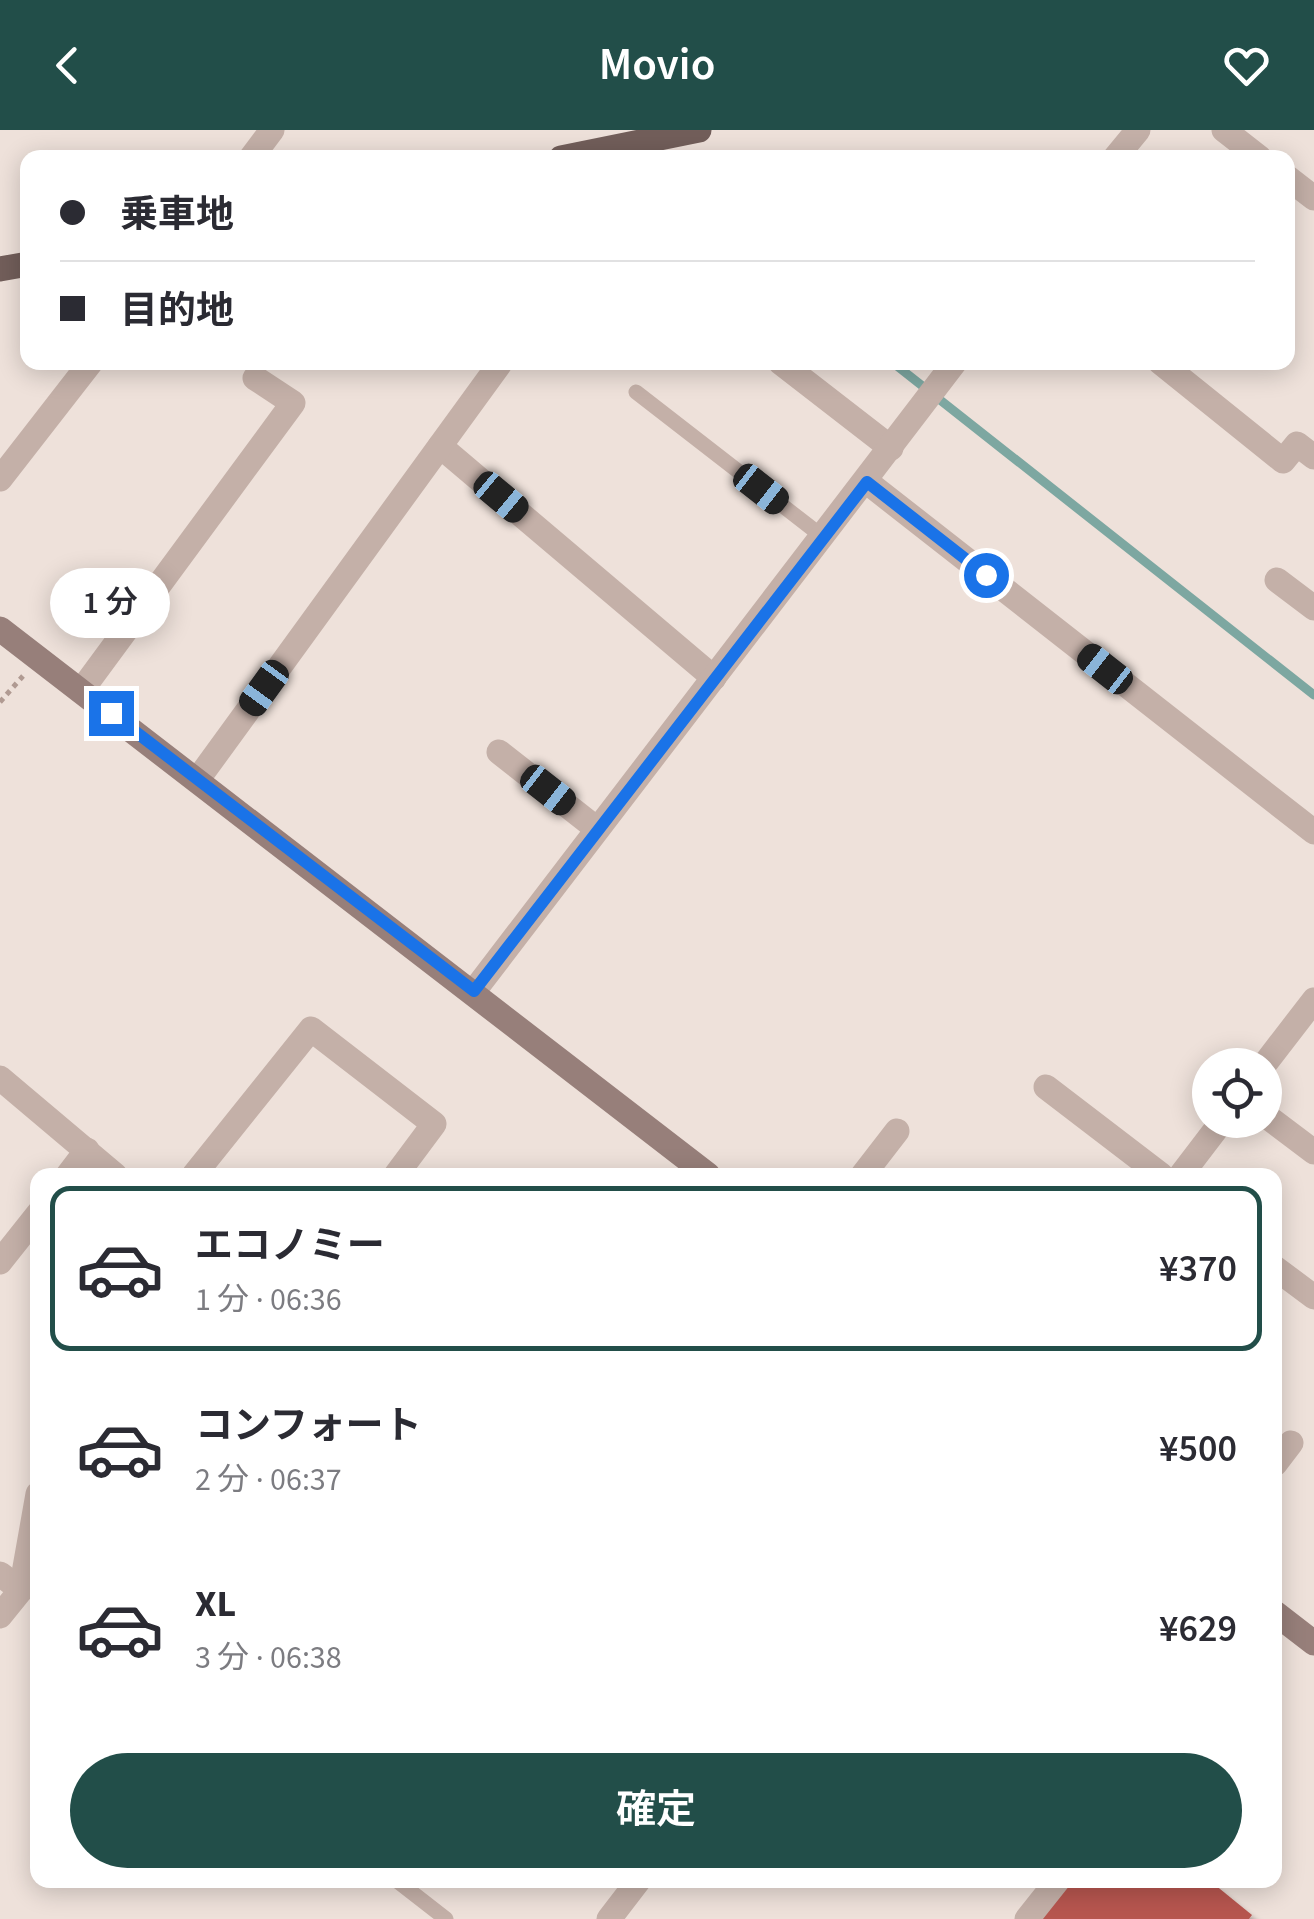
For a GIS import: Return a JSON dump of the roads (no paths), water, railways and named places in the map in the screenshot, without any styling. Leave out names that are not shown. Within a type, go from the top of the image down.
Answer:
[{"type":"main road","points":[[603,150],[699,130]]},
{"type":"street","points":[[1122,150],[1138,130]]},
{"type":"street","points":[[1224,130],[1250,150]]},
{"type":"street","points":[[0,479],[84,370]]},
{"type":"street","points":[[198,779],[495,370]]},
{"type":"street","points":[[790,370],[891,448]]},
{"type":"street","points":[[474,991],[949,370]]},
{"type":"street","points":[[1170,370],[1284,461],[1297,444],[1314,457]]},
{"type":"street","points":[[82,691],[293,403],[255,378]]},
{"type":"street","points":[[440,446],[714,678]]},
{"type":"street","points":[[867,482],[1314,832]]},
{"type":"street","points":[[1277,580],[1314,608]]},
{"type":"street","points":[[0,629],[699,1168]]},
{"type":"street","points":[[499,752],[597,829]]},
{"type":"street","points":[[1277,1048],[1314,1000]]},
{"type":"street","points":[[200,1168],[311,1029],[434,1124],[401,1168]]},
{"type":"street","points":[[0,1078],[107,1168]]},
{"type":"street","points":[[1046,1086],[1152,1168]]},
{"type":"street","points":[[1282,1128],[1314,1152]]},
{"type":"street","points":[[869,1168],[896,1131]]},
{"type":"street","points":[[1186,1168],[1209,1138]]},
{"type":"street","points":[[73,1168],[87,1150]]},
{"type":"street","points":[[0,1262],[30,1224]]},
{"type":"street","points":[[1282,1273],[1314,1297]]},
{"type":"street","points":[[0,1616],[30,1519]]},
{"type":"street","points":[[1282,1619],[1314,1644]]},
{"type":"street","points":[[609,1919],[632,1888]]},
{"type":"street","points":[[1027,1919],[1050,1888]]},
{"type":"lane","points":[[636,392],[823,537]]},
{"type":"lane","points":[[406,1888],[446,1919]]},
{"type":"waterway","points":[[902,370],[1314,695]]}]
